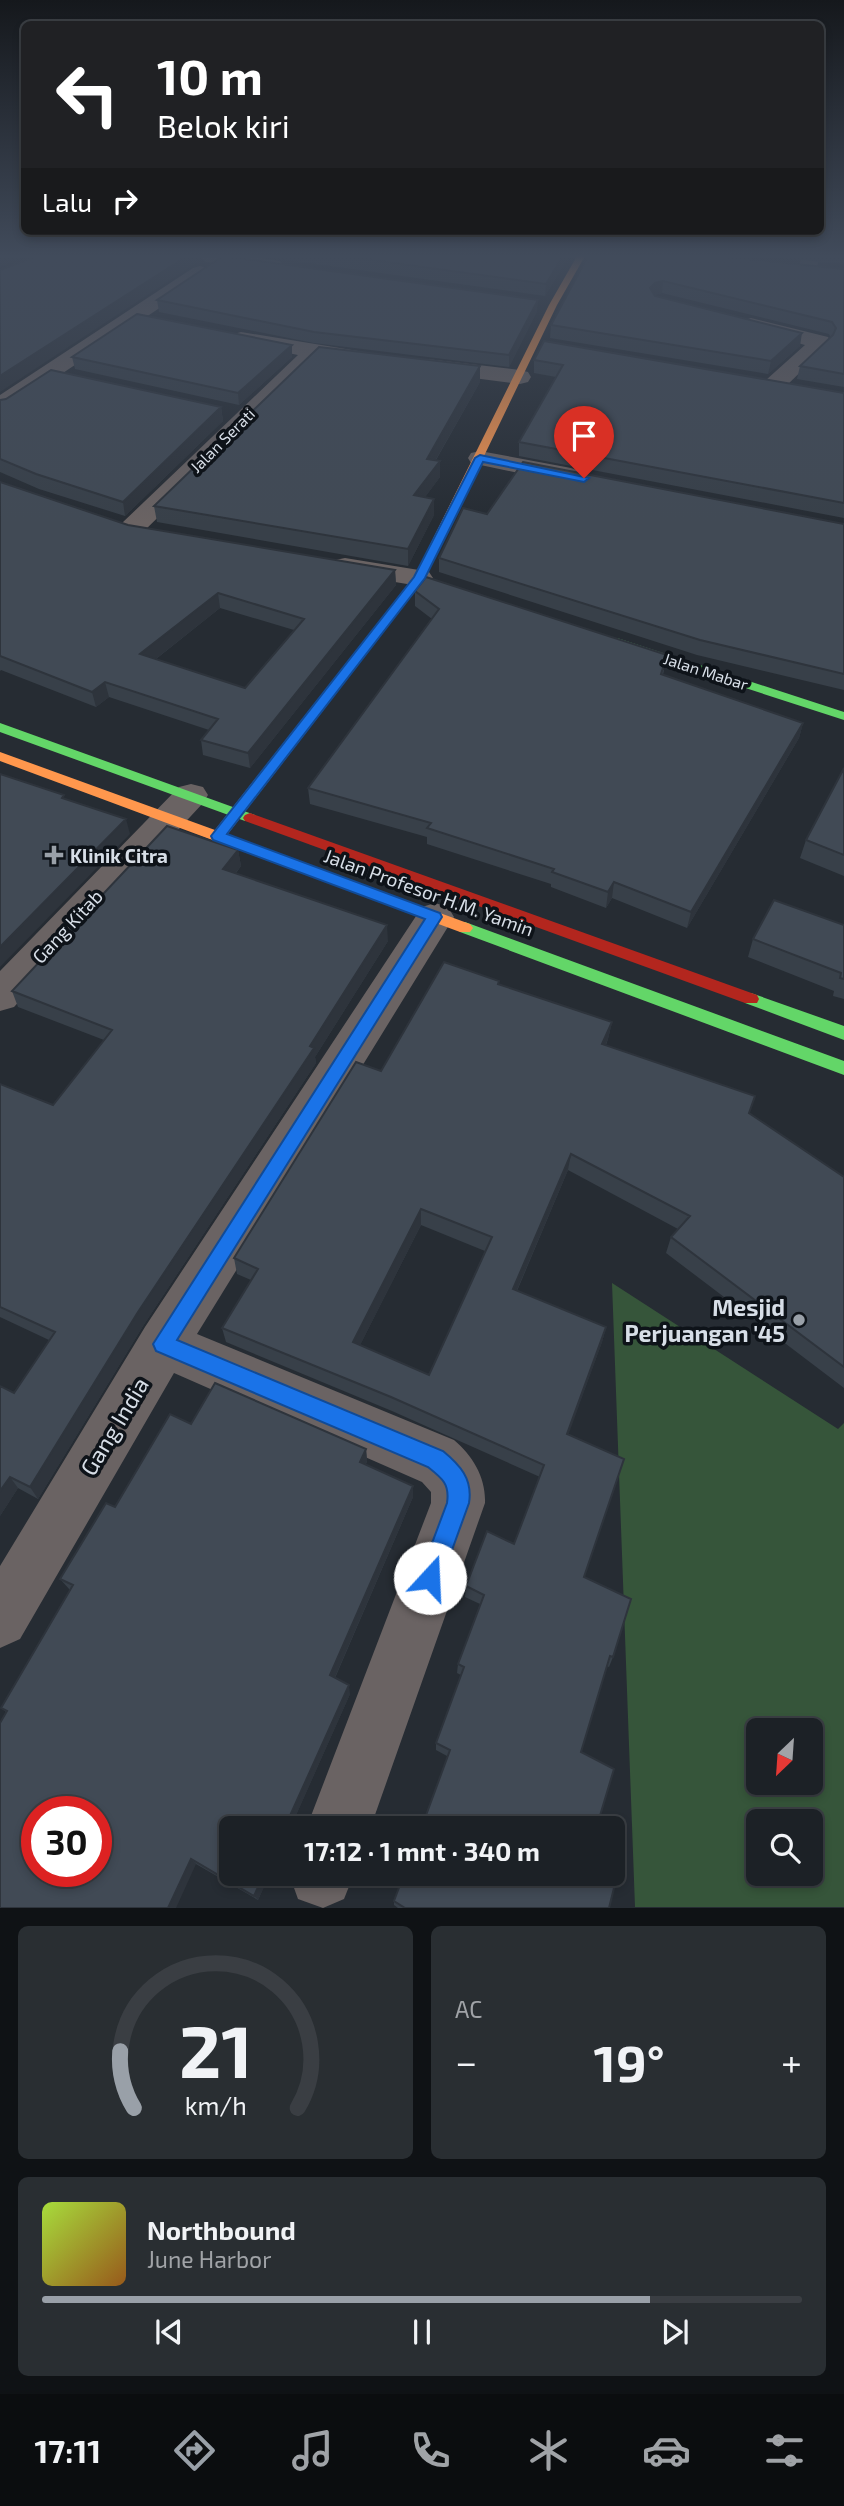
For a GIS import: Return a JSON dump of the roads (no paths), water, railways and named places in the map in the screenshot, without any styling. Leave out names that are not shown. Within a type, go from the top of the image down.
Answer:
[{"type":"street","points":[[0,405],[91,345]]},
{"type":"street","points":[[280,345],[379,361]]},
{"type":"street","points":[[218,836],[426,580],[480,458],[520,377],[543,345]]},
{"type":"street","points":[[774,385],[817,345]]},
{"type":"street","name":"Jalan Serati","points":[[131,529],[314,352]]},
{"type":"street","points":[[404,364],[520,377]]},
{"type":"street","points":[[49,372],[75,378]]},
{"type":"street","points":[[748,381],[798,389]]},
{"type":"street","points":[[219,410],[245,416]]},
{"type":"street","points":[[480,458],[601,482]]},
{"type":"street","points":[[106,521],[159,534]]},
{"type":"street","points":[[323,562],[426,580]]},
{"type":"street","name":"Jalan Mabar","points":[[605,638],[844,716]]},
{"type":"street","name":"Jalan Profesor H.M. Yamin","points":[[1,751],[179,807],[240,812],[844,1033]]},
{"type":"street","name":"Jalan Profesor H.M. Yamin","points":[[1,751],[179,807],[218,836],[844,1068]]},
{"type":"street","name":"Gang Kitab","points":[[0,996],[179,807]]},
{"type":"street","name":"Gang India","points":[[0,1619],[163,1344],[435,917]]},
{"type":"street","points":[[163,1344],[435,1459],[453,1473],[460,1491],[458,1503],[343,1816]]},
{"type":"place","name":"Klinik Citra","points":[[54,855]]},
{"type":"place","name":"Mesjid Perjuangan '45","points":[[799,1320]]}]
